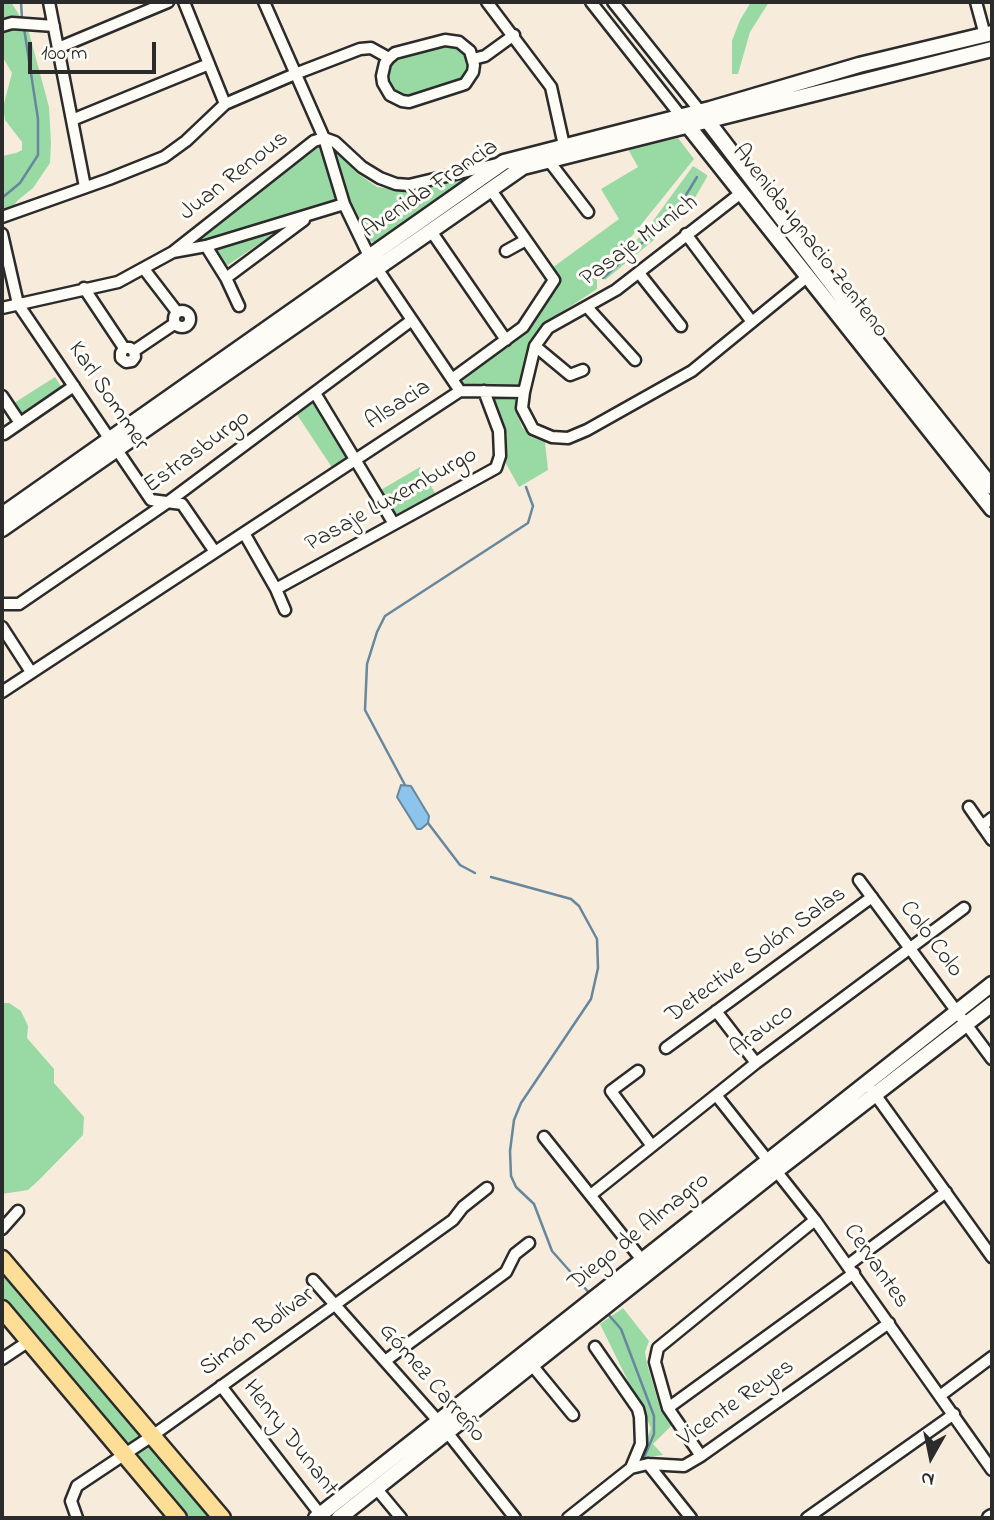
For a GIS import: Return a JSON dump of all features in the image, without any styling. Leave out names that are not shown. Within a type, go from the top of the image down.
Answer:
[{"type":"main road","name":"Avenida Francia","points":[[704,116],[859,65],[989,34]]},
{"type":"main road","points":[[989,34],[990,50]]},
{"type":"main road","name":"Avenida Francia","points":[[374,263],[431,231],[504,162],[565,152],[704,116],[990,50]]},
{"type":"main road","name":"Avenida Ignacio Zenteno","points":[[704,116],[992,487]]},
{"type":"main road","name":"Avenida Ignacio Zenteno","points":[[685,121],[992,509]]},
{"type":"main road","name":"Avenida Francia","points":[[2,529],[114,444],[454,207],[491,190],[523,167],[550,161],[565,152]]},
{"type":"main road","points":[[832,309],[847,303]]},
{"type":"main road","name":"Avenida Francia","points":[[2,515],[114,444]]},
{"type":"main road","name":"Diego de Almagro","points":[[871,1089],[957,1012],[990,989]]},
{"type":"main road","name":"Diego de Almagro","points":[[339,1518],[443,1426],[772,1165],[871,1089],[992,1004]]},
{"type":"main road","name":"Diego de Almagro","points":[[320,1517],[531,1364],[642,1260],[772,1165]]},
{"type":"main road","points":[[2,1259],[222,1518]]},
{"type":"main road","points":[[2,1309],[178,1518]]},
{"type":"street","points":[[49,2],[85,187]]},
{"type":"street","points":[[58,48],[168,2]]},
{"type":"street","points":[[184,2],[225,104]]},
{"type":"street","points":[[264,2],[324,138],[344,204],[374,263],[460,391]]},
{"type":"street","points":[[487,2],[551,87],[565,152]]},
{"type":"street","name":"Avenida Ignacio Zenteno","points":[[591,2],[685,121]]},
{"type":"street","name":"Avenida Ignacio Zenteno","points":[[613,2],[704,116]]},
{"type":"street","points":[[976,2],[989,34]]},
{"type":"street","points":[[2,26],[12,23],[54,26]]},
{"type":"street","points":[[473,59],[485,56],[514,35]]},
{"type":"street","points":[[445,40],[459,42],[465,46],[473,59],[473,72],[465,84],[409,102],[390,95],[383,83],[383,70],[395,54],[445,40]]},
{"type":"street","points":[[2,217],[164,157],[186,141],[225,104],[295,74],[360,49],[371,48],[390,58]]},
{"type":"street","points":[[72,120],[209,64]]},
{"type":"street","points":[[324,138],[335,142],[362,167],[380,178],[409,186],[504,162]]},
{"type":"street","name":"Juan Renous","points":[[173,253],[314,141],[324,138]]},
{"type":"street","points":[[550,161],[588,212]]},
{"type":"street","points":[[452,379],[523,327],[554,280],[491,190]]},
{"type":"street","name":"Pasaje Munich","points":[[535,346],[548,328],[587,307],[639,273],[741,193]]},
{"type":"street","points":[[2,308],[118,282],[173,253],[206,246],[344,204]]},
{"type":"street","points":[[226,278],[310,216]]},
{"type":"street","points":[[431,231],[506,340]]},
{"type":"street","name":"Karl Sommer","points":[[2,234],[18,304],[151,500],[182,504],[215,552]]},
{"type":"street","points":[[686,234],[752,322]]},
{"type":"street","points":[[506,251],[526,240]]},
{"type":"street","points":[[206,246],[226,278],[239,306]]},
{"type":"street","points":[[144,269],[177,312]]},
{"type":"street","points":[[639,273],[681,326]]},
{"type":"street","points":[[583,370],[570,375],[535,346],[523,408],[533,429],[552,437],[568,438],[587,430],[692,371],[807,277]]},
{"type":"street","points":[[84,288],[129,349],[174,324]]},
{"type":"street","points":[[587,307],[635,360]]},
{"type":"street","points":[[174,324],[177,312]]},
{"type":"street","points":[[174,324],[182,328],[190,322],[190,316],[186,312],[177,312]]},
{"type":"street","name":"Estrasburgo","points":[[2,604],[19,604],[168,502],[412,320]]},
{"type":"street","points":[[4,435],[74,386]]},
{"type":"street","name":"Alsacia","points":[[2,692],[460,391],[524,392]]},
{"type":"street","name":"Pasaje Luxemburgo","points":[[276,589],[496,467],[500,456],[499,431],[484,391]]},
{"type":"street","points":[[315,393],[394,524]]},
{"type":"street","points":[[2,396],[20,423]]},
{"type":"street","points":[[244,533],[285,610]]},
{"type":"street","points":[[2,627],[31,672]]},
{"type":"street","points":[[969,807],[992,840]]},
{"type":"street","points":[[982,826],[992,818]]},
{"type":"street","name":"Colo Colo","points":[[859,880],[992,1059]]},
{"type":"street","name":"Detective Solón Salas","points":[[666,1048],[872,897]]},
{"type":"street","name":"Arauco","points":[[592,1194],[756,1063],[964,908]]},
{"type":"street","points":[[716,1011],[756,1063]]},
{"type":"street","points":[[639,1072],[611,1091],[652,1146]]},
{"type":"street","points":[[871,1089],[992,1257]]},
{"type":"street","name":"Cervantes","points":[[716,1095],[815,1220],[992,1470]]},
{"type":"street","points":[[544,1137],[642,1260]]},
{"type":"street","name":"Simón Bolívar","points":[[77,1518],[71,1501],[77,1486],[152,1436],[453,1220],[463,1207],[487,1188]]},
{"type":"street","points":[[668,1408],[851,1269],[946,1192]]},
{"type":"street","points":[[2,1217],[18,1211],[2,1229]]},
{"type":"street","points":[[701,1456],[668,1408],[655,1362],[658,1348],[815,1220]]},
{"type":"street","points":[[385,1361],[506,1272],[515,1254],[529,1243]]},
{"type":"street","name":"Gómez Carreño","points":[[313,1280],[443,1426],[515,1518]]},
{"type":"street","name":"Vicente Reyes","points":[[639,1466],[684,1466],[889,1323]]},
{"type":"street","points":[[2,1359],[29,1341]]},
{"type":"street","points":[[568,1518],[639,1466],[641,1444],[638,1409],[595,1347]]},
{"type":"street","points":[[941,1395],[992,1357]]},
{"type":"street","points":[[531,1364],[573,1415]]},
{"type":"street","name":"Henry Dunant","points":[[221,1386],[320,1517]]},
{"type":"street","points":[[807,1518],[954,1414]]},
{"type":"street","points":[[639,1466],[691,1518]]},
{"type":"street","points":[[376,1488],[401,1518]]},
{"type":"green space","points":[[2,2],[11,2],[28,29],[49,107],[51,143],[50,163],[33,188],[17,201],[11,210],[2,212],[2,156],[22,150],[22,142],[5,120],[3,107],[12,73],[2,56]]},
{"type":"green space","points":[[751,2],[769,2],[750,32],[738,74],[732,74],[732,41]]},
{"type":"green space","points":[[447,46],[462,50],[467,60],[468,72],[461,81],[411,96],[398,94],[389,85],[386,77],[388,67],[398,57]]},
{"type":"green space","points":[[678,138],[694,159],[632,236],[597,265],[597,289],[542,325],[529,341],[519,388],[466,387],[461,380],[527,329],[559,279],[552,268],[619,219],[601,189],[638,167],[628,149]]},
{"type":"green space","points":[[320,146],[337,200],[194,244]]},
{"type":"green space","points":[[334,151],[357,173],[377,187],[406,191],[468,177],[470,180],[381,242],[375,243],[370,241],[351,204]]},
{"type":"green space","points":[[693,166],[707,177],[692,203],[661,232],[653,225],[653,221]]},
{"type":"green space","points":[[284,227],[225,267],[212,248]]},
{"type":"green space","points":[[645,231],[655,239],[605,280],[603,275]]},
{"type":"green space","points":[[55,377],[63,389],[22,417],[14,403]]},
{"type":"green space","points":[[491,396],[517,398],[517,412],[522,427],[531,437],[545,442],[548,470],[519,487],[504,460],[507,435]]},
{"type":"green space","points":[[314,401],[351,457],[333,469],[296,413]]},
{"type":"green space","points":[[420,467],[435,493],[394,516],[379,491]]},
{"type":"green space","points":[[2,1003],[9,1003],[21,1011],[28,1026],[27,1038],[54,1069],[54,1083],[84,1117],[83,1135],[39,1180],[28,1190],[2,1194]]},
{"type":"green space","points":[[2,1273],[209,1518],[189,1518],[2,1296]]},
{"type":"green space","points":[[623,1308],[649,1341],[645,1352],[647,1364],[661,1411],[672,1425],[653,1444],[663,1455],[641,1458],[651,1428],[600,1324]]},
{"type":"water","points":[[401,785],[411,786],[429,816],[428,823],[421,829],[417,829],[397,797]]},
{"type":"waterway","points":[[21,2],[22,19]]},
{"type":"waterway","points":[[2,198],[20,183],[38,155],[38,119],[24,28]]},
{"type":"waterway","points":[[603,278],[655,231],[683,200],[697,177]]},
{"type":"waterway","points":[[405,785],[365,710],[367,664],[377,632],[385,616],[528,523],[533,506],[526,487]]},
{"type":"waterway","points":[[428,823],[460,865],[475,873]]},
{"type":"waterway","points":[[491,877],[571,899],[579,906],[597,939],[598,968],[591,999],[521,1103],[514,1120],[510,1151],[511,1176],[516,1187],[534,1204],[552,1251],[591,1295]]},
{"type":"waterway","points":[[607,1313],[621,1329],[654,1416],[654,1434],[643,1460]]}]
